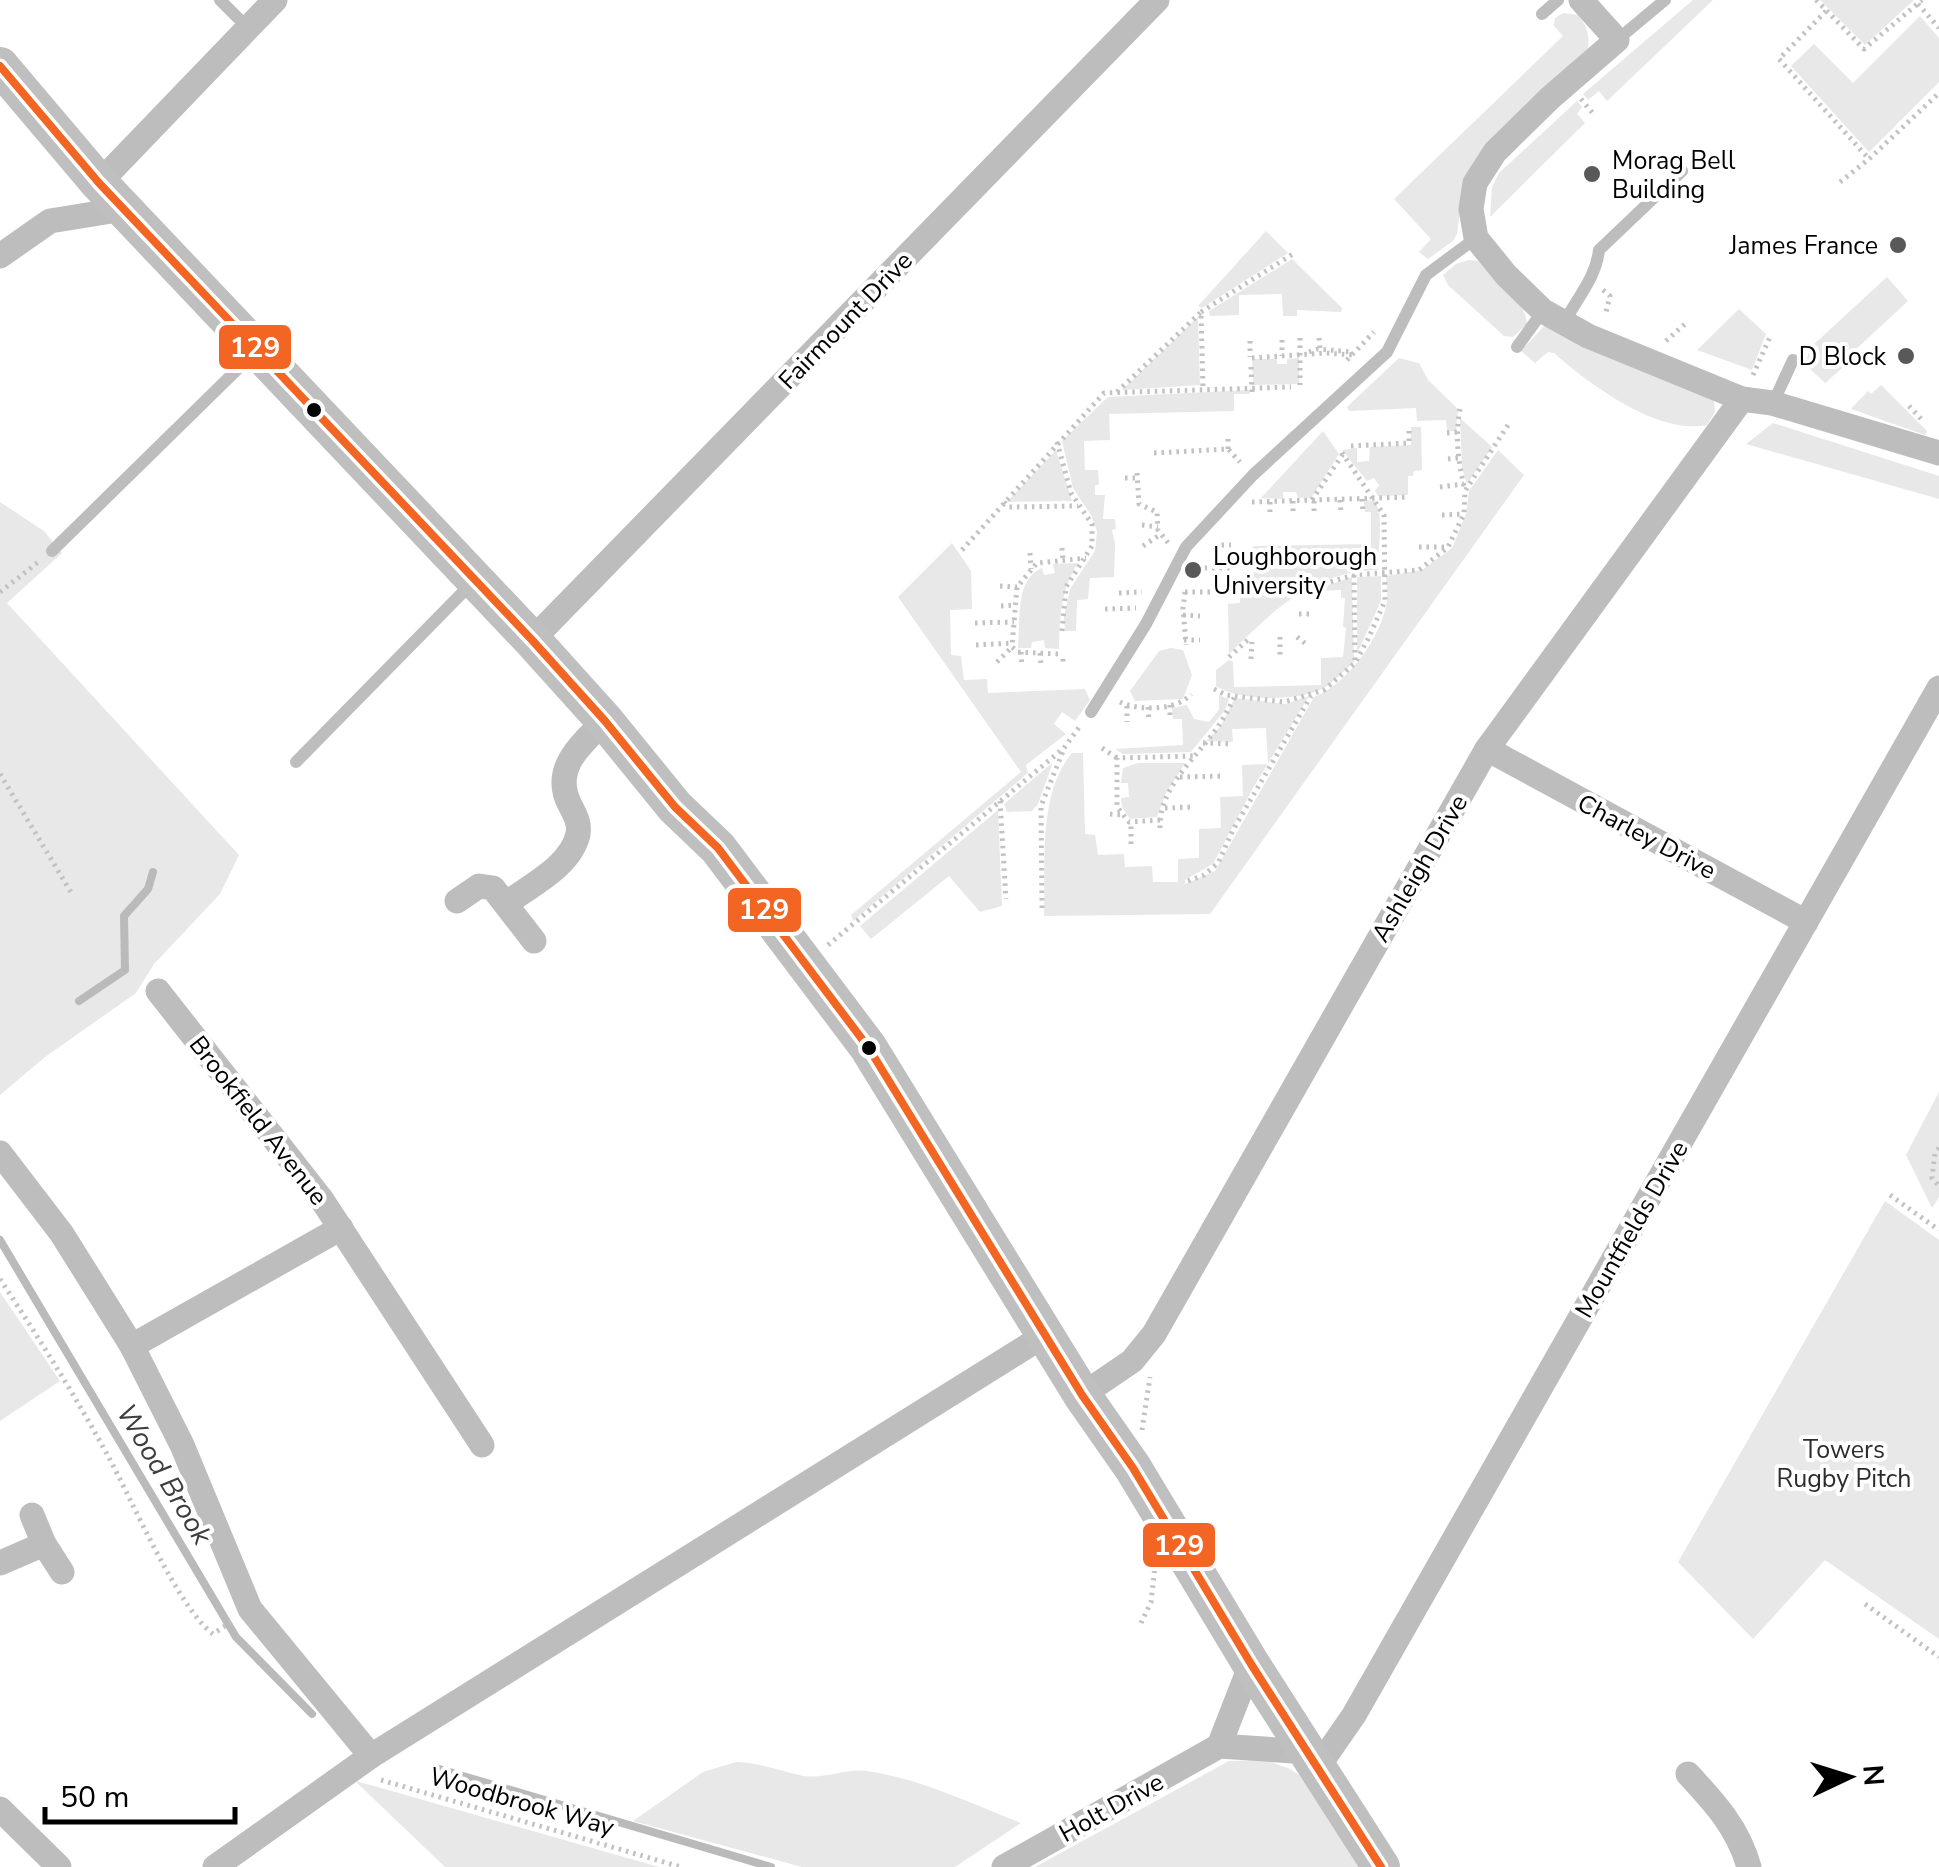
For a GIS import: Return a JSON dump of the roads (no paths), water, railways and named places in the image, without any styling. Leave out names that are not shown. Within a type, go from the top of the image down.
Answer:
[{"type":"street","points":[[0,256],[50,221],[112,196],[275,0]]},
{"type":"street","name":"Fairmount Drive","points":[[532,640],[1157,0]]},
{"type":"street","points":[[1581,0],[1617,40],[1495,152],[1475,182],[1471,209],[1476,238],[1506,274],[1554,317],[1588,336],[1747,388],[1772,403],[1934,446]]},
{"type":"street","points":[[0,66],[112,196],[532,640],[675,807],[718,848],[868,1047],[1082,1395],[1381,1867]]},
{"type":"street","name":"Ashleigh Drive","points":[[1082,1395],[1132,1361],[1154,1334],[1487,749],[1747,388]]},
{"type":"street","name":"Mountfields Drive","points":[[1314,1759],[1364,1698],[1939,688]]},
{"type":"street","points":[[507,903],[562,862],[571,850],[579,832],[564,790],[568,762],[576,748],[605,721]]},
{"type":"street","name":"Charley Drive","points":[[1487,749],[1806,922]]},
{"type":"street","points":[[457,901],[486,886],[507,903],[534,940]]},
{"type":"street","name":"Brookfield Avenue","points":[[158,991],[185,1006],[483,1430]]},
{"type":"street","points":[[12,1155],[132,1346],[182,1445],[250,1609],[362,1762]]},
{"type":"street","name":"Brookfield Avenue","points":[[132,1346],[341,1228]]},
{"type":"street","points":[[215,1867],[362,1762],[1045,1335]]},
{"type":"street","points":[[32,1515],[62,1572]]},
{"type":"street","points":[[0,1562],[44,1544]]},
{"type":"street","points":[[1251,1664],[1219,1746],[1314,1759]]},
{"type":"street","name":"Holt Drive","points":[[1004,1867],[1219,1746]]},
{"type":"street","points":[[1688,1774],[1722,1811],[1742,1842],[1749,1867]]},
{"type":"street","points":[[0,1809],[59,1867]]},
{"type":"lane","points":[[220,0],[248,28]]},
{"type":"lane","points":[[1542,14],[1558,0]]},
{"type":"lane","points":[[1617,40],[1666,0]]},
{"type":"lane","points":[[1517,347],[1576,299],[1597,270],[1599,250],[1682,171]]},
{"type":"lane","points":[[1091,712],[1146,624],[1182,553],[1253,474],[1390,349],[1426,275],[1476,238]]},
{"type":"lane","points":[[52,551],[256,351]]},
{"type":"lane","points":[[1772,403],[1793,360]]},
{"type":"lane","points":[[296,762],[475,580]]},
{"type":"waterway","points":[[79,1001],[125,970],[124,916],[148,889],[153,872]]},
{"type":"waterway","name":"Wood Brook","points":[[0,1240],[236,1637],[312,1714]]},
{"type":"waterway","name":"Wood Brook","points":[[436,1768],[771,1867]]},
{"type":"place","name":"Morag Bell Building","points":[[1592,174]]},
{"type":"place","name":"James France","points":[[1898,245]]},
{"type":"place","name":"D Block","points":[[1906,356]]},
{"type":"place","name":"Loughborough University","points":[[1193,570]]},
{"type":"park label","name":"Towers Rugby Pitch","points":[[1844,1464]]}]
